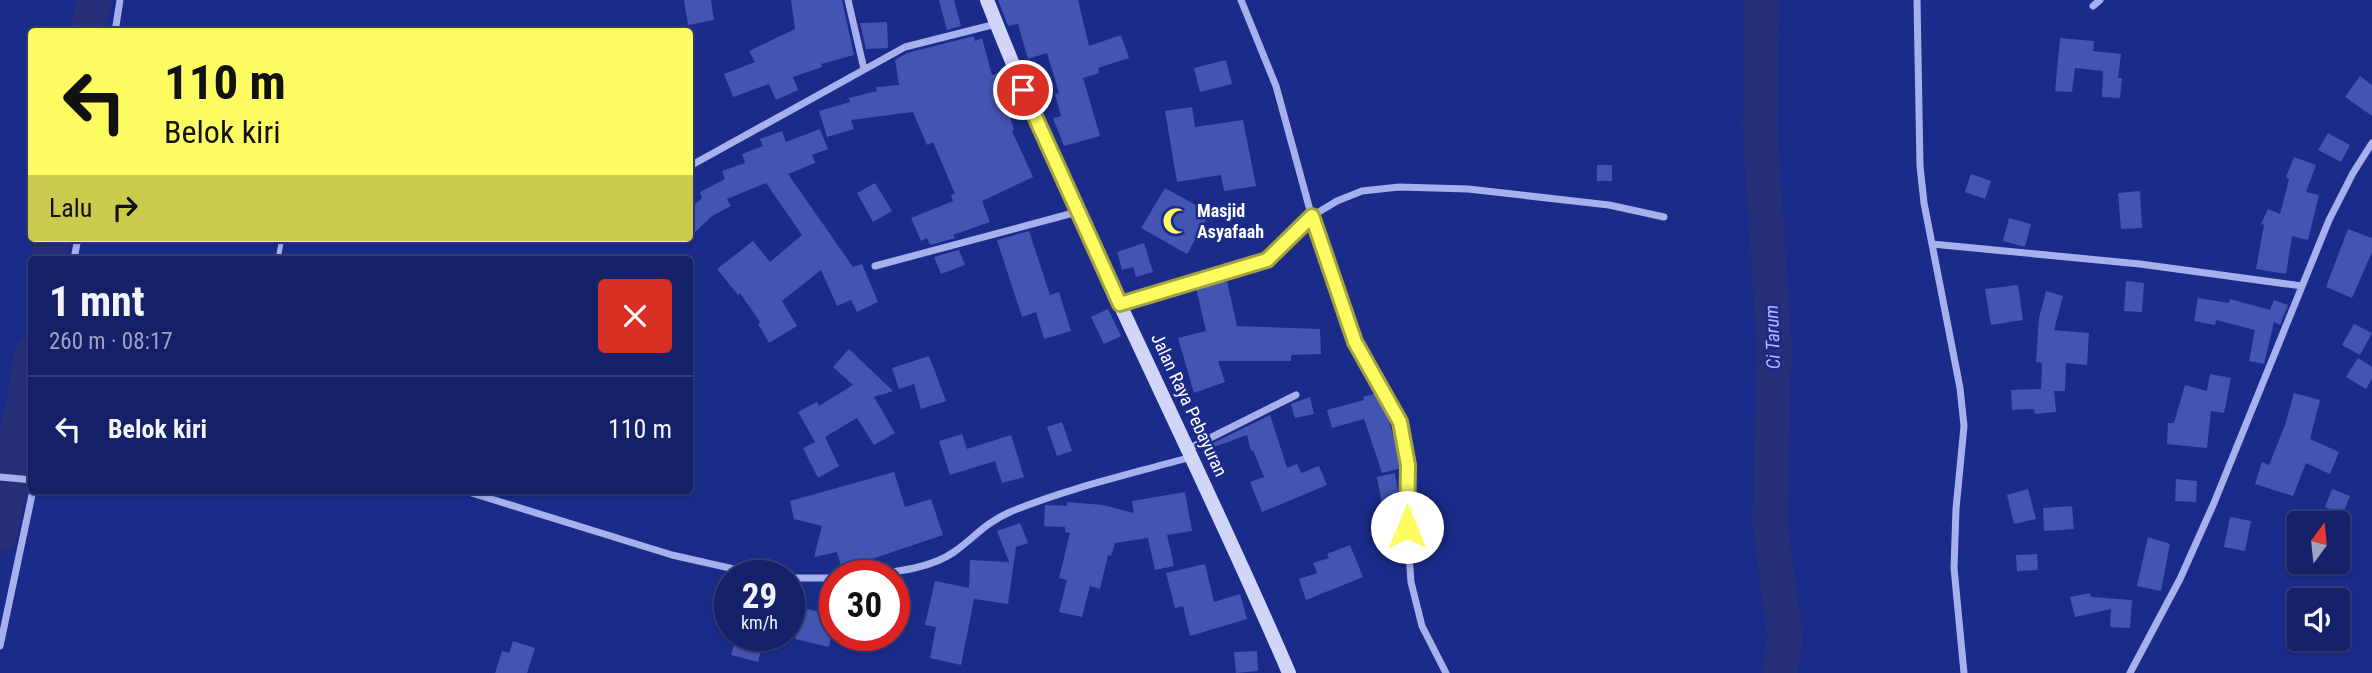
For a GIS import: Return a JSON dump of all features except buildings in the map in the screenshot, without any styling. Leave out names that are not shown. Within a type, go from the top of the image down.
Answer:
[{"type":"main road","name":"Jalan Raya Pebayuran","points":[[987,0],[1032,112],[1240,559],[1289,673]]},
{"type":"street","points":[[116,28],[120,0]]},
{"type":"street","points":[[848,0],[864,69]]},
{"type":"street","points":[[1241,0],[1276,86],[1316,232],[1335,290],[1355,342],[1400,422],[1408,465],[1407,527],[1411,582],[1422,626],[1446,673]]},
{"type":"street","points":[[1917,0],[1920,166],[1960,388],[1964,426],[1956,509],[1954,568],[1964,673]]},
{"type":"street","points":[[2093,6],[2100,0]]},
{"type":"street","points":[[693,164],[905,47],[997,24]]},
{"type":"street","points":[[2130,673],[2180,579],[2252,414],[2329,220],[2372,143]]},
{"type":"street","points":[[1120,304],[1267,260],[1312,216],[1337,201],[1362,191],[1399,187],[1468,189],[1609,205],[1664,217]]},
{"type":"street","points":[[875,266],[1077,212]]},
{"type":"street","points":[[1932,244],[2127,262],[2302,286]]},
{"type":"street","points":[[910,568],[937,560],[953,552],[990,521],[1025,506],[1190,453],[1296,395]]},
{"type":"street","points":[[0,477],[28,479]]},
{"type":"street","points":[[0,646],[32,494]]},
{"type":"street","points":[[475,494],[672,555],[714,564]]},
{"type":"waterway","points":[[88,28],[94,0]]},
{"type":"waterway","name":"Ci Tarum","points":[[1762,0],[1760,126],[1774,346],[1770,522],[1785,637],[1780,673]]},
{"type":"waterway","points":[[48,256],[50,242]]},
{"type":"waterway","points":[[0,534],[28,376]]},
{"type":"place","name":"Masjid Asyafaah","points":[[1176,221]]},
{"type":"route","points":[[1023,90],[1120,304],[1267,260],[1312,216],[1345,320],[1400,422],[1408,465],[1407,527]]}]
